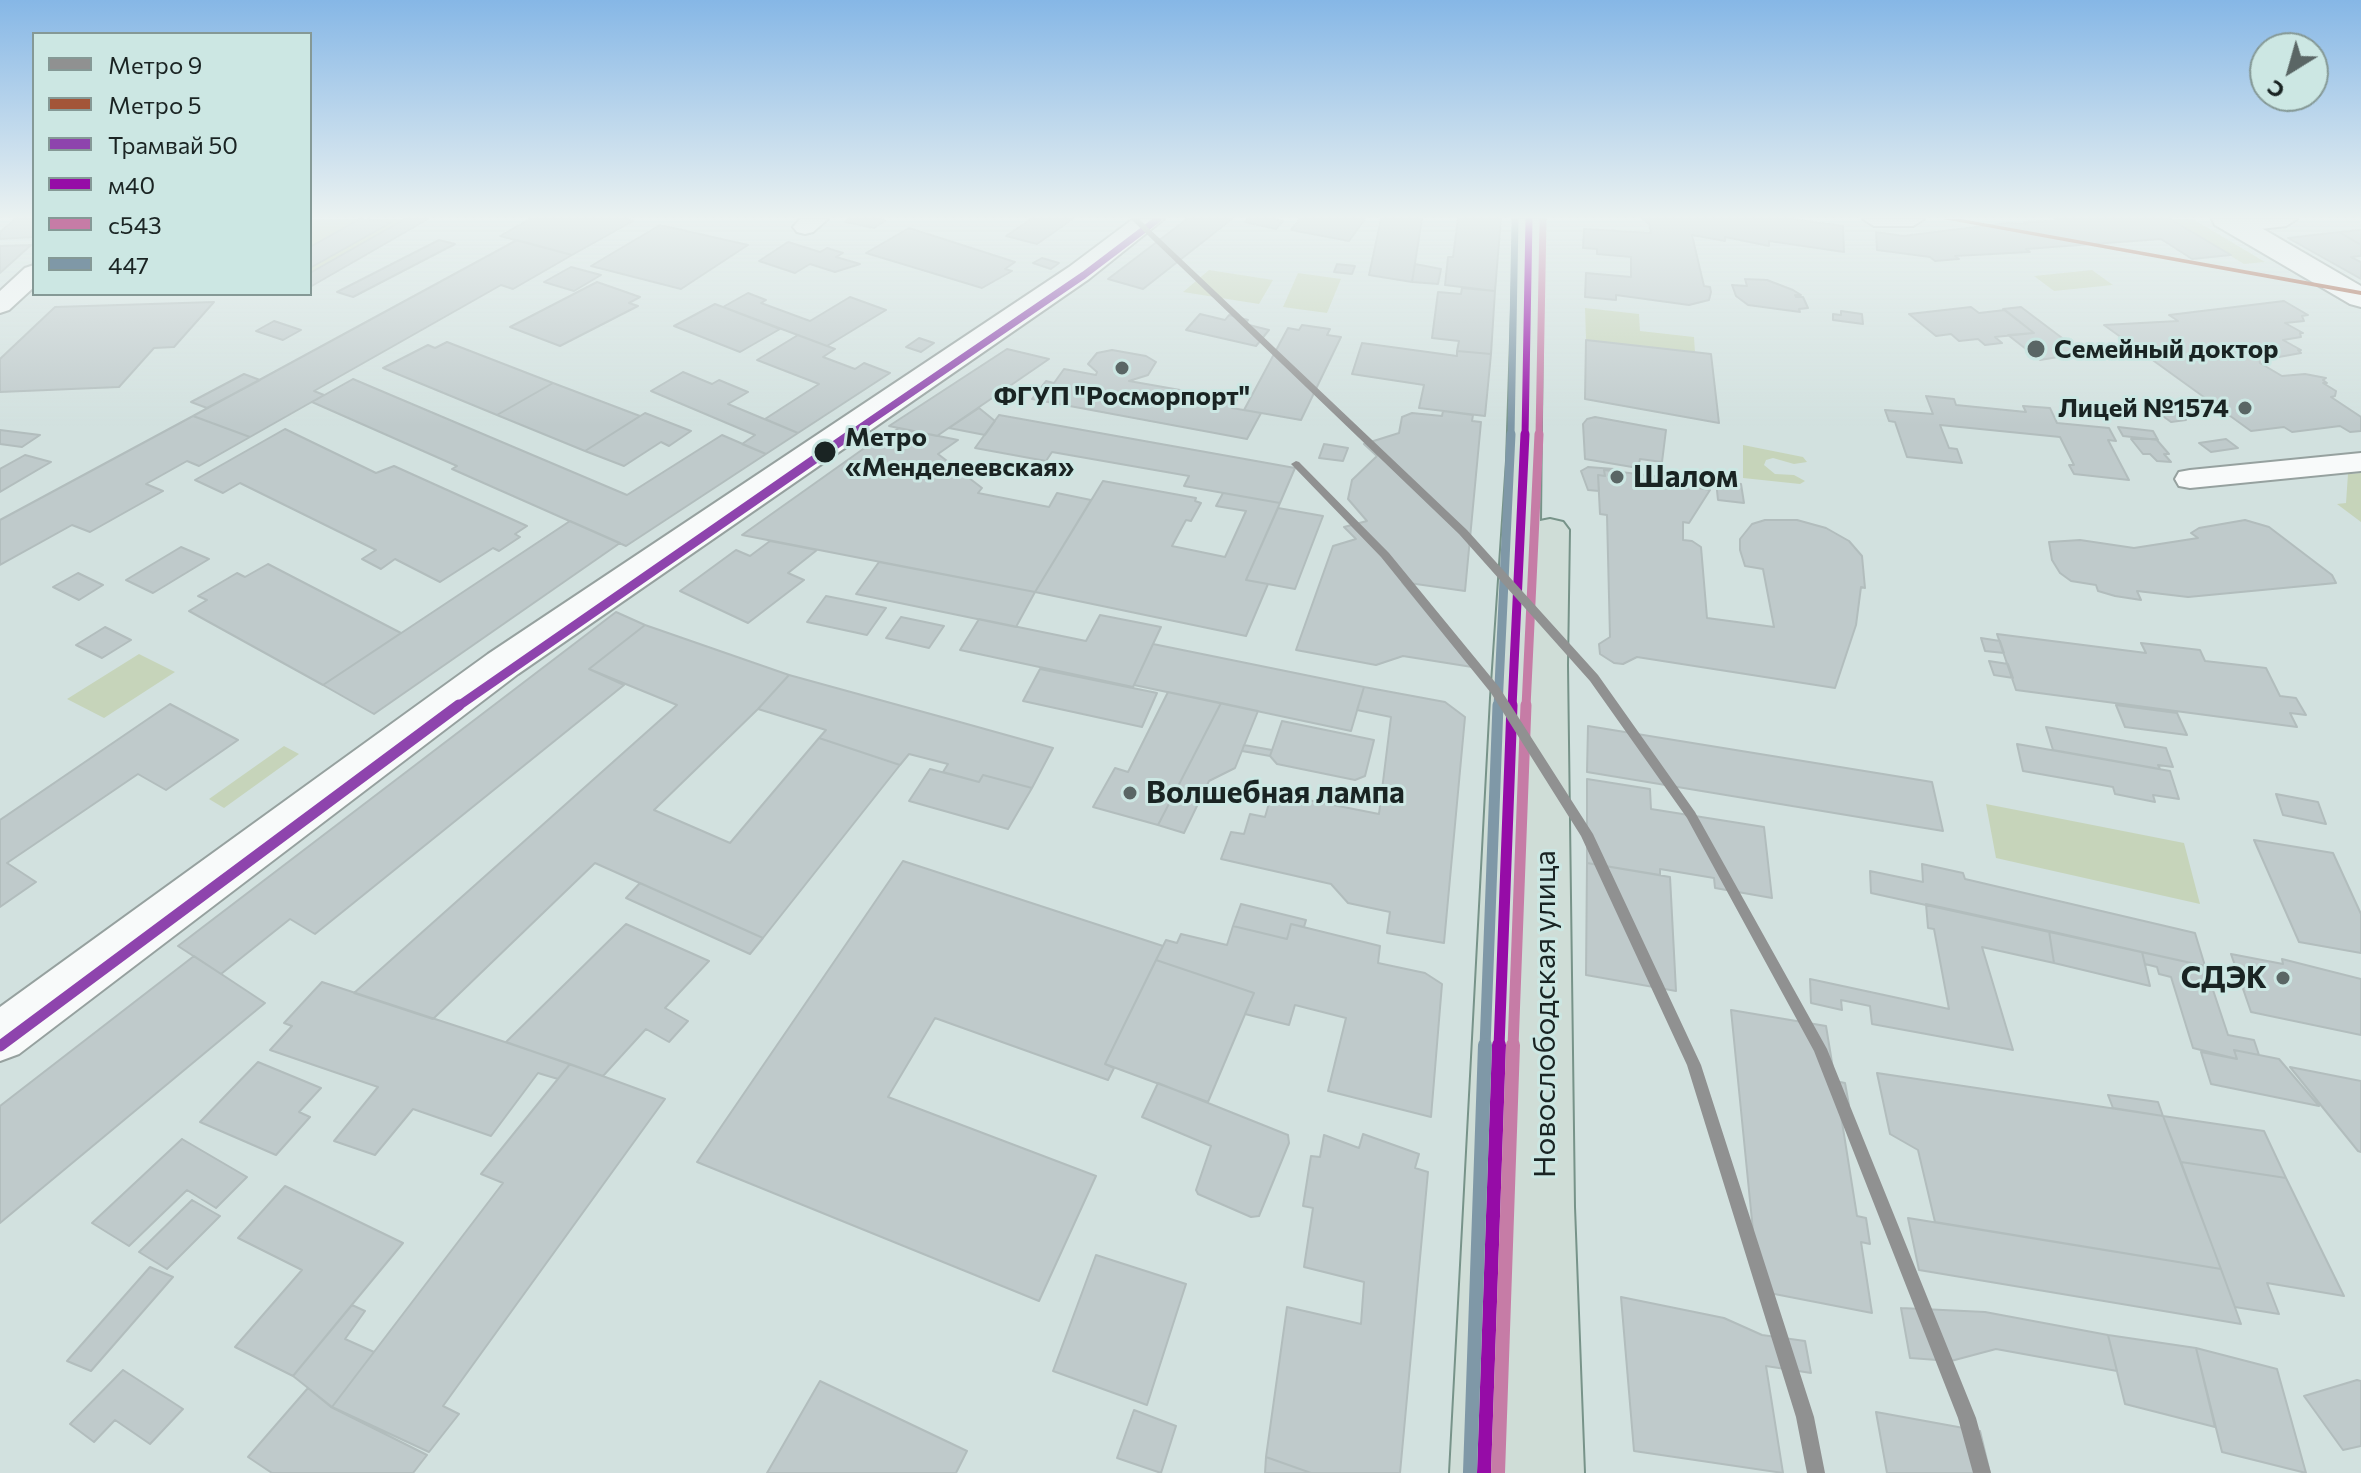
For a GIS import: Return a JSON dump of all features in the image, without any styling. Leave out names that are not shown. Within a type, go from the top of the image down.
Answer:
[{"type":"main road","name":"Новослободская улица","points":[[1484,1473],[1512,698],[1525,461],[1528,288]]},
{"type":"main road","name":"Новослободская улица","points":[[1550,1473],[1544,1207],[1546,665],[1552,491],[1551,288]]},
{"type":"street","points":[[0,305],[18,288]]},
{"type":"street","points":[[0,1037],[515,655],[1058,288]]},
{"type":"street","points":[[2343,288],[2361,298]]},
{"type":"street","points":[[2190,479],[2361,462]]},
{"type":"green space","points":[[1188,288],[1268,288],[1259,304],[1183,292]]},
{"type":"green space","points":[[1291,288],[1337,288],[1327,313],[1283,307]]},
{"type":"green space","points":[[2050,288],[2086,288],[2054,291]]},
{"type":"green space","points":[[1585,308],[1639,314],[1640,331],[1694,337],[1695,352],[1586,340]]},
{"type":"green space","points":[[1743,445],[1803,457],[1807,462],[1794,464],[1773,458],[1766,460],[1764,465],[1775,474],[1794,475],[1805,481],[1800,484],[1743,478]]},
{"type":"green space","points":[[2361,473],[2361,522],[2337,504],[2346,503],[2348,474]]},
{"type":"green space","points":[[139,654],[175,672],[104,718],[67,699]]},
{"type":"green space","points":[[284,746],[299,754],[224,808],[209,799]]},
{"type":"green space","points":[[1986,804],[2184,843],[2200,904],[1996,858]]},
{"type":"building","points":[[345,288],[371,288],[353,297],[337,292]]},
{"type":"building","points":[[429,288],[496,288],[314,391],[324,395],[250,437],[193,416]]},
{"type":"building","points":[[586,288],[613,288],[640,297],[629,303],[638,306],[560,346],[510,327]]},
{"type":"building","points":[[1462,288],[1495,291],[1491,354],[1457,351],[1459,341],[1432,338],[1438,292],[1461,294]]},
{"type":"building","points":[[1468,288],[1495,288],[1495,291]]},
{"type":"building","points":[[1585,288],[1710,288],[1711,292],[1709,300],[1689,305],[1616,295],[1616,300],[1585,297]]},
{"type":"building","points":[[1733,288],[1787,288],[1801,295],[1795,295],[1803,297],[1808,308],[1799,309],[1800,312],[1748,305],[1736,296]]},
{"type":"building","points":[[748,293],[766,300],[761,303],[810,321],[850,297],[886,310],[827,346],[723,307]]},
{"type":"building","points":[[2284,301],[2308,315],[2302,316],[2304,321],[2285,323],[2303,333],[2300,333],[2301,337],[2283,340],[2301,350],[2298,350],[2301,353],[2279,357],[2275,354],[2263,355],[2259,357],[2260,363],[2282,376],[2305,374],[2326,378],[2323,380],[2327,383],[2323,383],[2336,391],[2335,396],[2331,397],[2361,417],[2361,431],[2350,432],[2340,426],[2292,432],[2284,427],[2251,431],[2104,325],[2178,321],[2169,315]]},
{"type":"building","points":[[214,302],[174,347],[154,348],[119,387],[0,392],[0,359],[55,307]]},
{"type":"building","points":[[715,304],[780,329],[740,352],[674,326]]},
{"type":"building","points":[[1971,307],[1979,313],[2005,310],[2034,333],[1995,337],[2002,343],[1985,345],[1978,339],[1959,341],[1951,334],[1936,336],[1909,314]]},
{"type":"building","points":[[2021,307],[2082,353],[2040,360],[2008,335],[2034,333],[2003,309]]},
{"type":"building","points":[[1841,311],[1862,314],[1863,324],[1833,320],[1833,314],[1841,315]]},
{"type":"building","points":[[1200,314],[1225,320],[1229,315],[1248,320],[1245,324],[1269,330],[1256,346],[1186,330]]},
{"type":"building","points":[[274,321],[301,330],[283,340],[256,331]]},
{"type":"building","points":[[1302,325],[1330,329],[1327,335],[1341,337],[1301,420],[1244,410],[1288,328],[1299,330]]},
{"type":"building","points":[[798,335],[835,349],[823,357],[855,369],[864,363],[890,373],[798,433],[765,419],[819,384],[757,360]]},
{"type":"building","points":[[919,338],[934,343],[921,352],[906,347]]},
{"type":"building","points":[[1586,340],[1711,354],[1719,423],[1585,399]]},
{"type":"building","points":[[447,342],[553,383],[497,415],[383,368],[428,345],[435,348]]},
{"type":"building","points":[[1362,343],[1457,356],[1457,351],[1491,354],[1485,416],[1419,408],[1424,385],[1352,374]]},
{"type":"building","points":[[1007,349],[1049,359],[937,436],[889,426]]},
{"type":"building","points":[[1112,350],[1146,356],[1156,362],[1148,375],[1129,381],[1237,400],[1232,408],[1261,413],[1247,439],[1032,399],[1046,381],[1054,383],[1064,369],[1096,375],[1097,372],[1088,364],[1097,353]]},
{"type":"building","points":[[683,372],[712,384],[719,380],[748,392],[728,404],[798,433],[766,454],[742,444],[755,435],[651,391]]},
{"type":"building","points":[[244,374],[260,380],[207,408],[191,402]]},
{"type":"building","points":[[353,379],[627,495],[722,435],[766,454],[626,546],[452,469],[457,466],[312,402]]},
{"type":"building","points":[[553,383],[640,416],[585,451],[497,415]]},
{"type":"building","points":[[1926,396],[1954,399],[1956,405],[2026,412],[2023,406],[2050,408],[2057,423],[2109,428],[2116,441],[2108,440],[2129,480],[2074,474],[2069,465],[2074,465],[2060,437],[1940,425],[1949,448],[1957,449],[1962,463],[1907,457],[1895,422],[1889,421],[1885,410],[1933,414]]},
{"type":"building","points":[[979,408],[995,421],[985,435],[949,428]]},
{"type":"building","points":[[1443,411],[1473,415],[1472,421],[1481,422],[1465,591],[1402,582],[1472,667],[1403,656],[1376,665],[1296,650],[1333,546],[1356,539],[1344,527],[1367,521],[1348,499],[1352,480],[1377,456],[1364,444],[1399,433],[1402,417],[1412,413],[1442,416]]},
{"type":"building","points":[[2175,412],[2186,420],[2171,422],[2160,414]]},
{"type":"building","points":[[645,413],[691,431],[669,446],[661,442],[624,466],[585,451]]},
{"type":"building","points":[[999,415],[1295,468],[1280,503],[1184,486],[1189,476],[1052,452],[1046,461],[975,448]]},
{"type":"building","points":[[193,416],[250,437],[199,466],[187,461],[146,484],[163,491],[90,532],[72,525],[0,565],[0,520]]},
{"type":"building","points":[[1595,417],[1666,430],[1662,462],[1640,459],[1638,468],[1585,459],[1583,424]]},
{"type":"building","points":[[2118,427],[2153,431],[2158,440],[2123,436]]},
{"type":"building","points":[[899,428],[958,440],[938,454],[982,488],[978,493],[1049,507],[1057,493],[1091,500],[1035,592],[742,535],[873,442],[876,444]]},
{"type":"building","points":[[285,429],[376,473],[394,466],[527,526],[515,534],[520,537],[499,551],[493,548],[440,582],[395,559],[381,569],[362,559],[376,550],[240,483],[223,493],[195,480]]},
{"type":"building","points":[[0,430],[40,435],[22,447],[0,444]]},
{"type":"building","points":[[2131,439],[2156,439],[2169,454],[2164,454],[2171,462],[2157,461],[2150,454],[2143,454]]},
{"type":"building","points":[[2226,439],[2238,448],[2211,452],[2199,443]]},
{"type":"building","points":[[1324,444],[1348,448],[1343,461],[1319,458]]},
{"type":"building","points":[[25,455],[51,462],[0,492],[0,469]]},
{"type":"building","points":[[1588,467],[1614,469],[1604,470],[1605,476],[1598,475],[1599,491],[1588,490],[1581,471]]},
{"type":"building","points":[[1604,470],[1679,479],[1679,484],[1710,490],[1689,523],[1683,522],[1683,540],[1701,547],[1707,618],[1774,627],[1763,569],[1745,566],[1740,550],[1740,539],[1752,524],[1765,520],[1797,520],[1826,528],[1849,541],[1862,556],[1865,588],[1861,587],[1856,625],[1835,688],[1637,657],[1623,664],[1614,663],[1600,654],[1599,644],[1610,637],[1607,515],[1600,514],[1598,475],[1605,476]]},
{"type":"building","points":[[1103,481],[1196,498],[1195,501],[1201,503],[1191,521],[1186,520],[1172,546],[1225,557],[1246,511],[1216,506],[1223,493],[1280,503],[1246,580],[1268,584],[1246,636],[1035,592]]},
{"type":"building","points":[[1716,481],[1741,484],[1744,503],[1718,500]]},
{"type":"building","points":[[1278,508],[1323,516],[1295,589],[1246,580]]},
{"type":"building","points":[[2245,520],[2269,527],[2332,575],[2336,583],[2188,597],[2137,591],[2141,600],[2115,596],[2098,591],[2096,585],[2071,581],[2060,573],[2052,560],[2049,542],[2080,540],[2134,548],[2198,538],[2191,533],[2199,528]]},
{"type":"building","points":[[570,521],[620,543],[374,714],[323,685]]},
{"type":"building","points":[[770,541],[817,550],[788,573],[804,580],[748,623],[680,591],[736,550],[750,556]]},
{"type":"building","points":[[181,547],[209,559],[153,593],[126,580]]},
{"type":"building","points":[[879,562],[1035,592],[1016,627],[856,594]]},
{"type":"building","points":[[268,564],[401,633],[323,685],[189,611],[207,600],[198,596],[237,573],[245,577]]},
{"type":"building","points":[[78,573],[103,585],[79,600],[53,587]]},
{"type":"building","points":[[826,596],[886,608],[867,635],[807,622]]},
{"type":"building","points":[[616,612],[645,625],[589,669],[624,685],[315,934],[290,919],[221,974],[178,946]]},
{"type":"building","points":[[1100,615],[1161,627],[1133,687],[960,650],[979,619],[1086,641]]},
{"type":"building","points":[[901,617],[944,626],[929,648],[886,638]]},
{"type":"building","points":[[645,625],[789,675],[654,810],[730,843],[819,738],[900,765],[763,938],[595,863],[433,1019],[354,993],[677,705],[589,669]]},
{"type":"building","points":[[105,627],[131,640],[102,658],[76,645]]},
{"type":"building","points":[[1997,634],[2146,653],[2141,643],[2200,650],[2205,661],[2266,668],[2280,696],[2296,698],[2306,715],[2290,713],[2297,727],[2016,690]]},
{"type":"building","points":[[1981,638],[2000,641],[2004,653],[1985,651]]},
{"type":"building","points":[[1153,644],[1364,687],[1351,731],[1134,685]]},
{"type":"building","points":[[1989,661],[2008,664],[2013,678],[1994,675]]},
{"type":"building","points":[[1040,669],[1157,693],[1142,727],[1023,701]]},
{"type":"building","points":[[789,675],[1053,748],[1032,788],[983,775],[979,782],[943,772],[948,764],[909,754],[900,765],[819,738],[826,730],[758,709]]},
{"type":"building","points":[[1364,687],[1445,702],[1465,717],[1444,943],[1387,933],[1390,912],[1348,903],[1331,884],[1221,859],[1231,832],[1244,834],[1250,814],[1265,817],[1272,793],[1379,814],[1391,717],[1357,710]]},
{"type":"building","points":[[1168,692],[1221,703],[1158,825],[1093,807],[1115,768],[1128,772]]},
{"type":"building","points":[[1221,703],[1258,711],[1235,768],[1209,781],[1184,833],[1158,825]]},
{"type":"building","points":[[170,704],[238,740],[166,790],[138,774],[7,863],[36,882],[0,907],[0,820]]},
{"type":"building","points":[[2116,705],[2177,713],[2187,735],[2125,727]]},
{"type":"building","points":[[1282,721],[1374,740],[1365,776],[1355,780],[1277,764],[1270,756]]},
{"type":"building","points":[[1588,726],[1932,782],[1943,831],[1587,772]]},
{"type":"building","points":[[2046,727],[2166,748],[2173,767],[2158,765],[2160,769],[2053,750]]},
{"type":"building","points":[[2017,744],[2170,771],[2179,799],[2153,795],[2155,802],[2115,794],[2113,787],[2023,771]]},
{"type":"building","points":[[1244,745],[1272,750],[1270,756],[1242,751]]},
{"type":"building","points":[[930,769],[979,782],[983,775],[1032,788],[1008,829],[909,801]]},
{"type":"building","points":[[1587,779],[1650,789],[1651,809],[1764,827],[1772,898],[1715,888],[1714,878],[1660,869],[1660,875],[1587,863]]},
{"type":"building","points":[[2276,794],[2318,802],[2326,824],[2283,815]]},
{"type":"building","points":[[2254,840],[2333,853],[2361,914],[2361,953],[2299,942]]},
{"type":"building","points":[[903,861],[1163,946],[1105,1064],[1114,1068],[1108,1080],[935,1018],[888,1097],[1096,1176],[1039,1301],[697,1162]]},
{"type":"building","points":[[1587,863],[1670,877],[1676,991],[1586,975]]},
{"type":"building","points":[[1922,864],[1963,873],[1965,879],[2195,933],[2205,966],[1871,893],[1870,871],[1923,882]]},
{"type":"building","points":[[640,883],[763,938],[750,954],[626,898]]},
{"type":"building","points":[[1241,904],[1306,920],[1304,927],[1291,924],[1287,939],[1233,926]]},
{"type":"building","points":[[1926,904],[2049,931],[2054,963],[1982,947],[2013,1050],[1872,1024],[1870,1006],[1841,1000],[1842,1010],[1811,1003],[1810,979],[1949,1009],[1934,929],[1928,928]]},
{"type":"building","points":[[626,924],[709,961],[665,1008],[688,1021],[669,1042],[646,1029],[603,1076],[506,1042]]},
{"type":"building","points":[[1291,924],[1380,946],[1378,963],[1425,973],[1442,984],[1431,1117],[1328,1091],[1346,1018],[1295,1005],[1289,1025],[1245,1014],[1254,993],[1156,960],[1166,940],[1177,943],[1181,934],[1227,945],[1233,926],[1287,939]]},
{"type":"building","points":[[2049,931],[2142,952],[2150,986],[2054,963]]},
{"type":"building","points":[[2142,952],[2205,966],[2228,1035],[2254,1040],[2259,1055],[2234,1050],[2237,1059],[2193,1048],[2171,977],[2159,974],[2157,967],[2145,964]]},
{"type":"building","points":[[2231,954],[2283,964],[2282,959],[2361,979],[2361,1035],[2251,1012]]},
{"type":"building","points":[[194,956],[265,1003],[0,1223],[0,1106]]},
{"type":"building","points":[[1156,960],[1254,993],[1208,1102],[1105,1064]]},
{"type":"building","points":[[322,982],[570,1064],[558,1079],[538,1073],[491,1136],[413,1109],[375,1155],[334,1141],[378,1087],[270,1050],[292,1026],[284,1023]]},
{"type":"building","points":[[1731,1010],[1826,1026],[1835,1081],[1845,1083],[1849,1105],[1839,1103],[1857,1216],[1866,1218],[1870,1244],[1861,1242],[1872,1313],[1759,1291]]},
{"type":"building","points":[[2234,1050],[2279,1059],[2319,1106],[2211,1084],[2201,1052],[2237,1059]]},
{"type":"building","points":[[258,1062],[321,1088],[299,1112],[310,1117],[276,1155],[200,1122]]},
{"type":"building","points":[[570,1064],[665,1099],[443,1406],[459,1414],[429,1452],[332,1407],[503,1183],[481,1174]]},
{"type":"building","points":[[2290,1067],[2361,1081],[2361,1152],[2358,1151]]},
{"type":"building","points":[[1877,1073],[2163,1116],[2221,1269],[1935,1222],[1918,1150],[1890,1134]]},
{"type":"building","points":[[1158,1083],[1288,1135],[1289,1143],[1259,1216],[1251,1217],[1198,1194],[1196,1190],[1211,1146],[1142,1117]]},
{"type":"building","points":[[2108,1095],[2158,1102],[2163,1116],[2113,1108]]},
{"type":"building","points":[[2163,1116],[2264,1131],[2286,1178],[2181,1162]]},
{"type":"building","points":[[1363,1134],[1419,1154],[1415,1168],[1428,1172],[1400,1473],[1311,1473],[1266,1457],[1287,1307],[1361,1324],[1364,1282],[1304,1267],[1313,1208],[1303,1206],[1311,1156],[1320,1157],[1324,1135],[1359,1148]]},
{"type":"building","points":[[182,1139],[247,1177],[216,1208],[187,1190],[129,1246],[92,1223]]},
{"type":"building","points":[[2181,1162],[2286,1178],[2344,1296],[2267,1283],[2279,1314],[2235,1307]]},
{"type":"building","points":[[285,1186],[403,1243],[293,1376],[235,1347],[302,1270],[238,1238]]},
{"type":"building","points":[[192,1200],[220,1216],[167,1269],[139,1252]]},
{"type":"building","points":[[1908,1218],[2221,1269],[2241,1324],[1919,1270]]},
{"type":"building","points":[[1096,1255],[1186,1284],[1147,1405],[1053,1371]]},
{"type":"building","points":[[150,1267],[173,1277],[91,1371],[67,1361]]},
{"type":"building","points":[[1621,1297],[1724,1318],[1762,1335],[1805,1341],[1811,1373],[1766,1366],[1783,1473],[1634,1451]]},
{"type":"building","points":[[352,1305],[365,1311],[345,1339],[374,1352],[332,1407],[293,1376]]},
{"type":"building","points":[[1901,1308],[1985,1312],[2108,1335],[2117,1371],[1996,1349],[1951,1361],[1910,1358]]},
{"type":"building","points":[[2108,1335],[2196,1348],[2215,1427],[2125,1404]]},
{"type":"building","points":[[2196,1348],[2277,1369],[2306,1473],[2222,1452]]},
{"type":"building","points":[[123,1370],[183,1409],[150,1444],[115,1420],[94,1442],[70,1424]]},
{"type":"building","points":[[820,1381],[967,1451],[956,1473],[767,1473]]},
{"type":"building","points":[[2361,1381],[2361,1446],[2343,1450],[2304,1396]]},
{"type":"building","points":[[308,1388],[331,1407],[427,1455],[413,1473],[272,1473],[248,1457]]},
{"type":"building","points":[[1134,1410],[1176,1426],[1161,1473],[1117,1458]]},
{"type":"building","points":[[1876,1412],[1980,1431],[1990,1473],[1887,1473]]},
{"type":"building","points":[[1266,1457],[1311,1473],[1265,1473]]},
{"type":"metro line","name":"9","points":[[1206,288],[1463,532],[1594,678],[1691,815],[1820,1049],[1967,1418],[1982,1473]]},
{"type":"metro line","name":"5","points":[[2332,288],[2361,293]]},
{"type":"metro line","name":"9","points":[[1296,464],[1385,555],[1495,690],[1587,834],[1694,1065],[1805,1417],[1816,1473]]},
{"type":"tram line","name":"50","points":[[0,1046],[510,667],[1065,288]]},
{"type":"transit line","name":"447","points":[[1470,1472],[1498,697],[1511,461],[1514,288]]},
{"type":"transit line","name":"м40","points":[[1484,1473],[1512,698],[1525,461],[1528,288]]},
{"type":"transit line","name":"с543","points":[[1498,1473],[1526,699],[1539,462],[1542,288]]},
{"type":"place","name":"Семейный доктор","points":[[2036,349]]},
{"type":"place","name":"ФГУП \"Росморпорт\"","points":[[1122,368]]},
{"type":"place","name":"Лицей №1574","points":[[2245,408]]},
{"type":"place","name":"Метро «Менделеевская»","points":[[825,452]]},
{"type":"place","name":"Шалом","points":[[1617,477]]},
{"type":"place","name":"Волшебная лампа","points":[[1130,793]]},
{"type":"place","name":"СДЭК","points":[[2283,978]]}]
